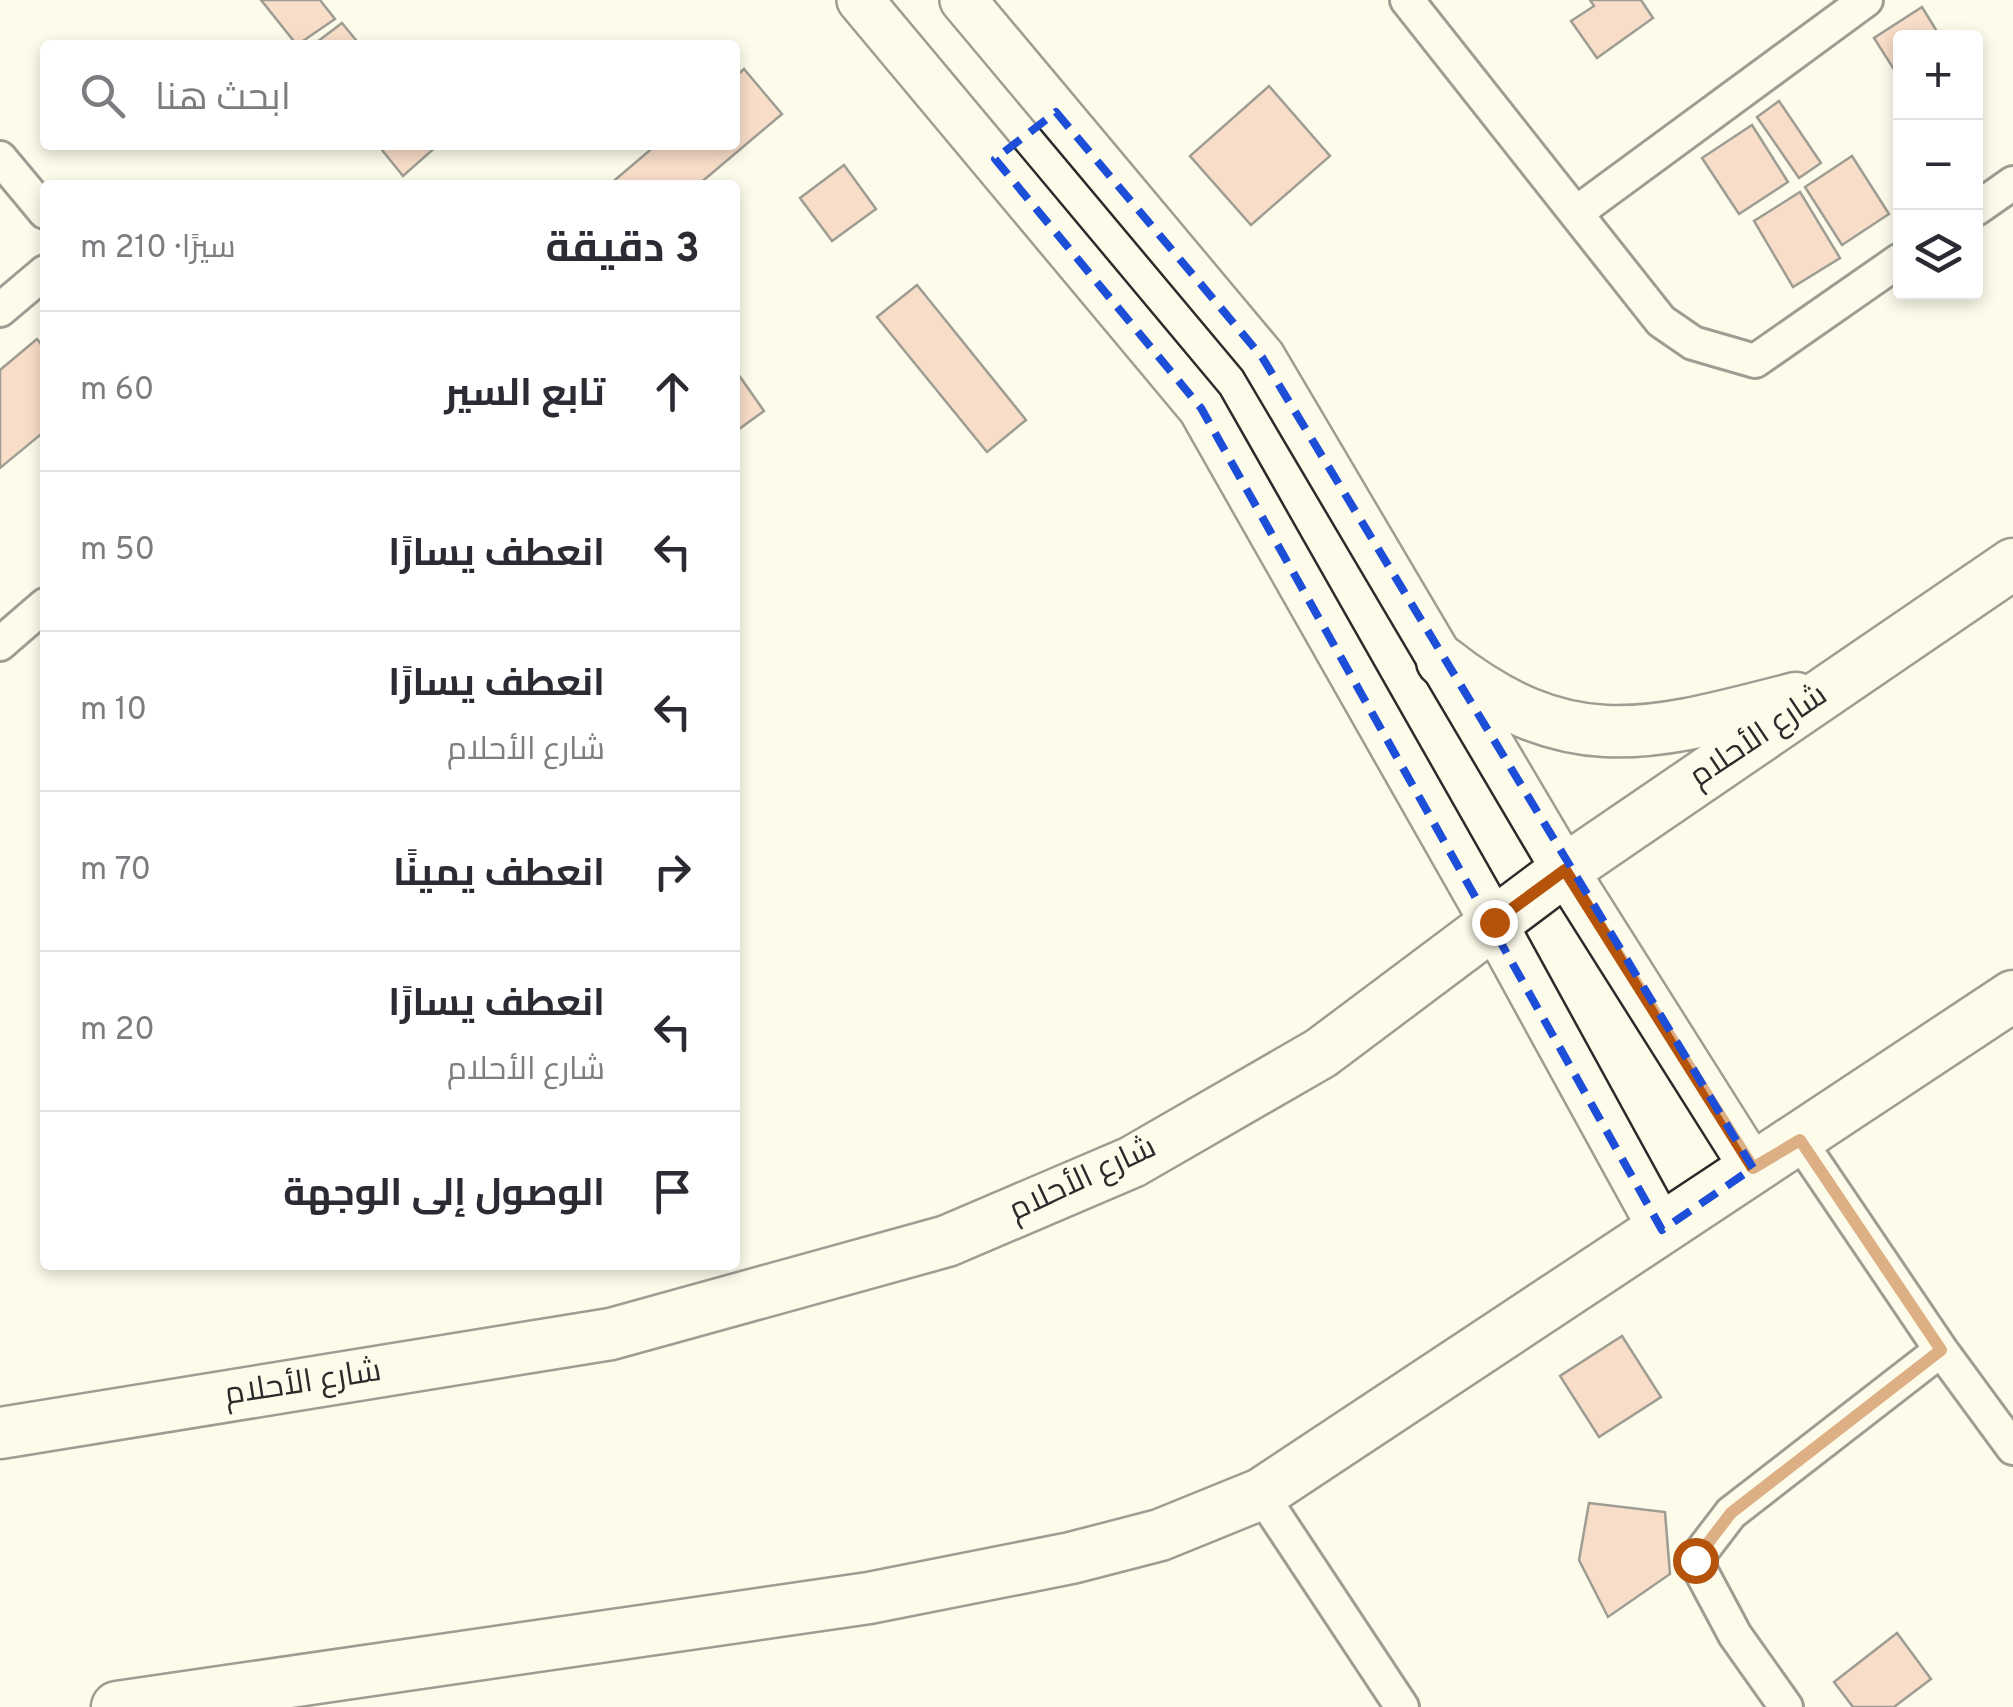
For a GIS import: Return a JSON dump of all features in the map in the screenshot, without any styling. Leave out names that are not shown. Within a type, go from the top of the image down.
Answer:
[{"type":"main road","points":[[860,0],[1201,408],[1494,922],[1662,1230]]},
{"type":"main road","points":[[963,0],[1262,357],[1565,870],[1753,1168]]},
{"type":"main road","points":[[995,158],[1056,112]]},
{"type":"main road","name":"شارع الأحلام","points":[[0,1434],[610,1334],[947,1241],[1132,1162],[1321,1053],[1565,870],[2013,564]]},
{"type":"main road","points":[[1442,661],[1494,698],[1524,712],[1613,732],[1667,731],[1830,689]]},
{"type":"main road","points":[[117,1707],[869,1598],[1089,1554],[1160,1534],[1260,1494],[2013,996]]},
{"type":"street","points":[[1407,0],[1660,320],[1693,342],[1754,361],[1893,265]]},
{"type":"street","points":[[1576,213],[1866,0]]},
{"type":"street","points":[[0,158],[40,206]]},
{"type":"street","points":[[1983,204],[2013,183]]},
{"type":"street","points":[[0,310],[40,276]]},
{"type":"street","points":[[0,644],[40,609]]},
{"type":"street","points":[[1800,1140],[1941,1350],[2013,1448]]},
{"type":"street","points":[[1786,1707],[1735,1635],[1695,1560],[1731,1513],[1941,1350]]},
{"type":"street","points":[[1260,1494],[1402,1707]]},
{"type":"highlighted area","points":[[1056,112],[1262,357],[1753,1168],[1662,1230],[1201,408],[995,159]]},
{"type":"building","points":[[261,0],[320,0],[335,19],[304,40],[293,40]]},
{"type":"building","points":[[1590,0],[1641,0],[1653,18],[1597,58],[1571,21],[1594,6]]},
{"type":"building","points":[[1922,7],[1936,30],[1893,30],[1893,68],[1874,38]]},
{"type":"building","points":[[342,23],[356,40],[320,40]]},
{"type":"building","points":[[744,69],[782,114],[740,150],[740,73]]},
{"type":"building","points":[[1269,86],[1330,156],[1251,225],[1190,156]]},
{"type":"building","points":[[1779,101],[1821,163],[1799,178],[1757,117]]},
{"type":"building","points":[[1752,125],[1788,182],[1739,214],[1702,158]]},
{"type":"building","points":[[382,150],[432,150],[403,176]]},
{"type":"building","points":[[650,150],[739,150],[704,180],[615,180]]},
{"type":"building","points":[[1852,156],[1889,214],[1842,245],[1805,187]]},
{"type":"building","points":[[844,165],[876,209],[832,241],[800,198]]},
{"type":"building","points":[[1800,192],[1840,258],[1793,287],[1754,221]]},
{"type":"building","points":[[917,285],[1026,420],[987,452],[877,317]]},
{"type":"building","points":[[37,339],[40,343],[40,435],[0,468],[0,370]]},
{"type":"building","points":[[740,377],[764,411],[740,428]]},
{"type":"building","points":[[1622,1336],[1661,1397],[1599,1437],[1560,1376]]},
{"type":"building","points":[[1589,1503],[1665,1512],[1670,1574],[1608,1617],[1579,1560]]},
{"type":"building","points":[[1897,1633],[1931,1679],[1894,1707],[1853,1707],[1834,1682]]},
{"type":"route","points":[[1494,922],[1565,870],[1753,1168],[1800,1140],[1941,1350],[1731,1513],[1695,1560]]}]
